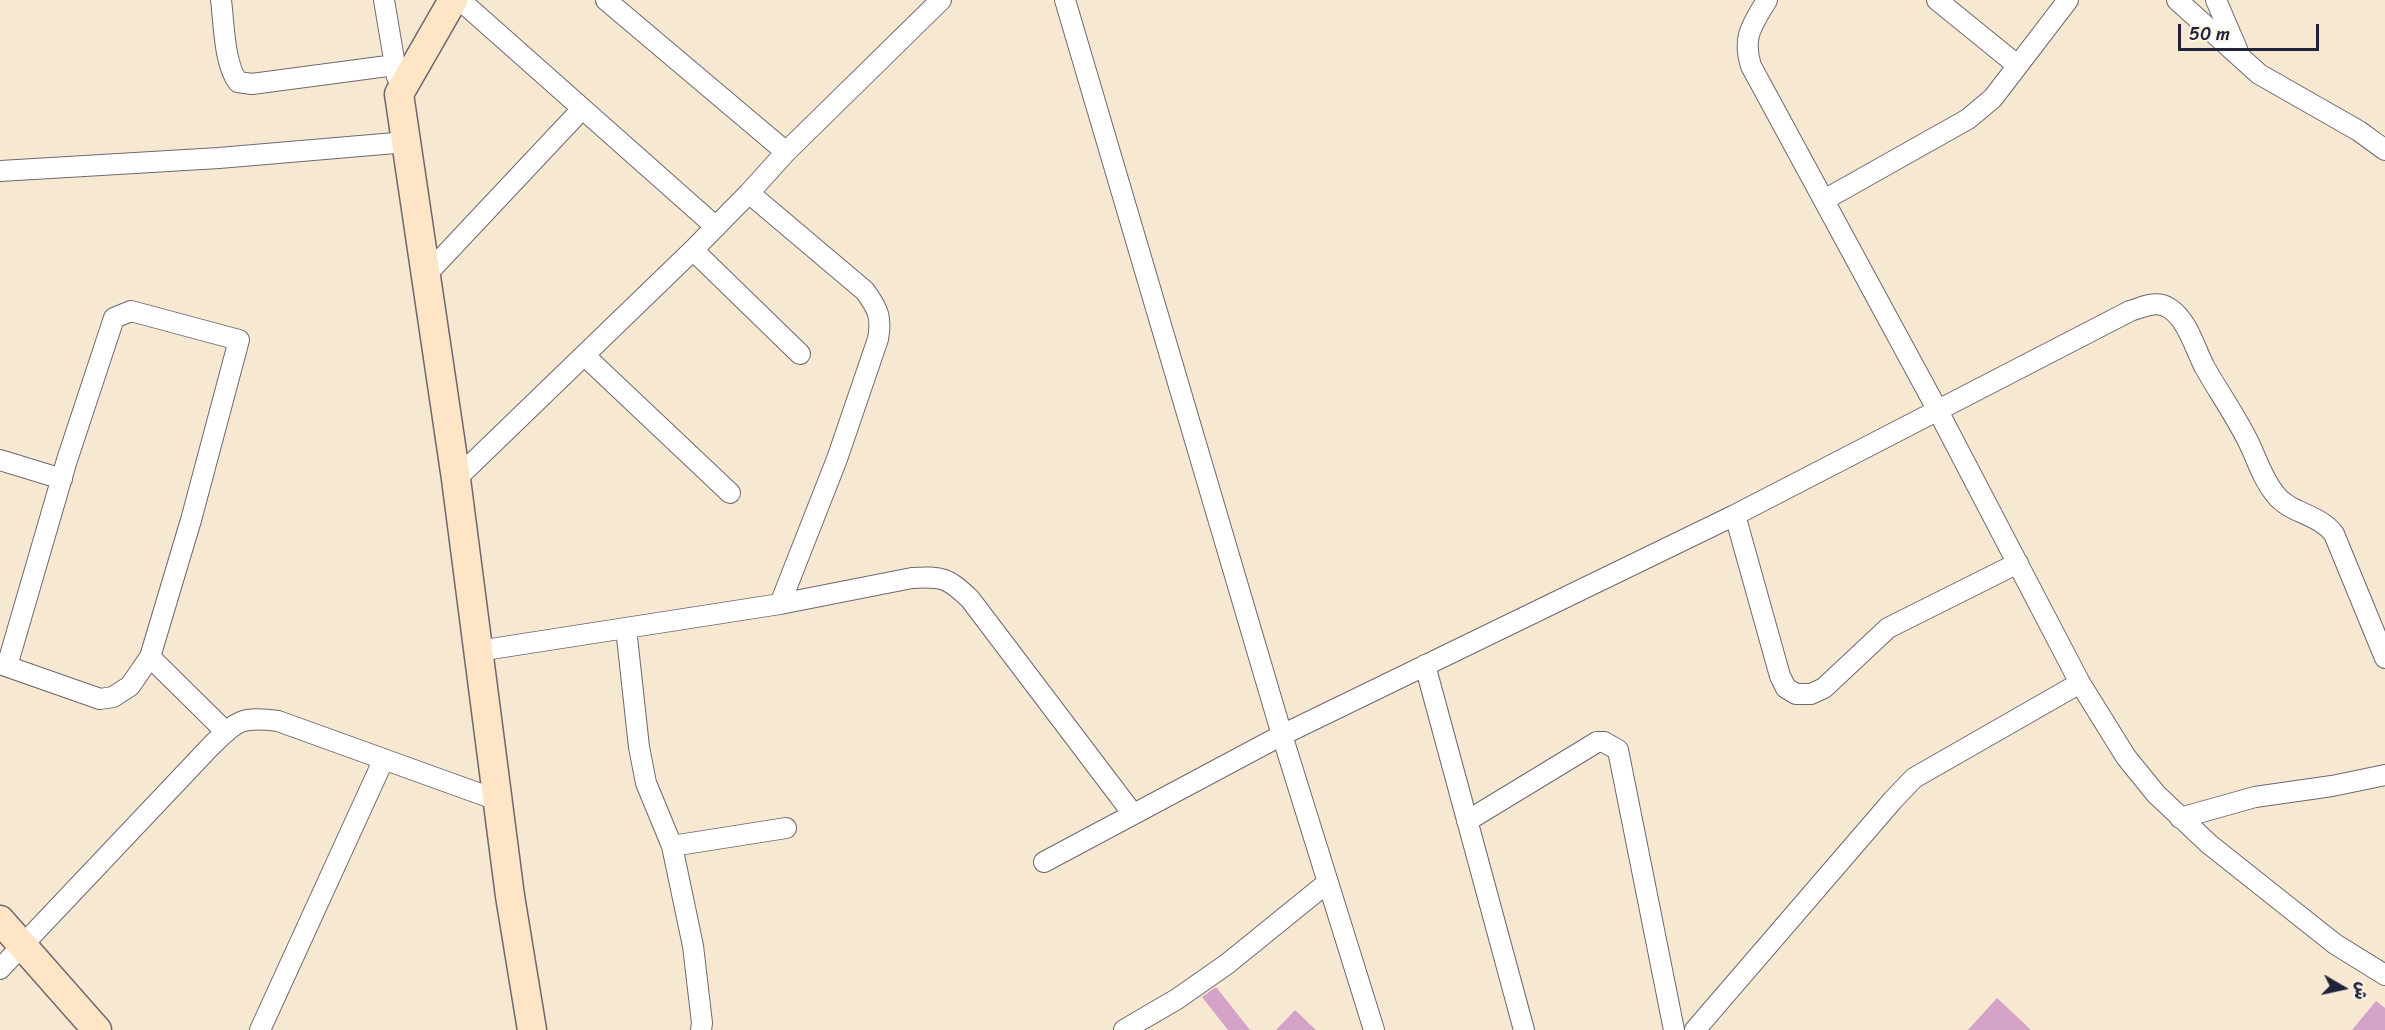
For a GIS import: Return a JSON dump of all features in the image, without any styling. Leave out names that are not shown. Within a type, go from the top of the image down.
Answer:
[{"type":"street","points":[[220,0],[230,65],[238,82],[252,84],[395,65]]},
{"type":"street","points":[[384,0],[456,479],[510,896],[532,1030]]},
{"type":"street","points":[[399,94],[453,0]]},
{"type":"street","points":[[460,0],[717,226]]},
{"type":"street","points":[[606,0],[786,152]]},
{"type":"street","points":[[456,479],[693,250],[749,194],[786,152],[941,0]]},
{"type":"street","points":[[1065,0],[1282,735],[1374,1030]]},
{"type":"street","points":[[1767,0],[1747,35],[1746,50],[1751,66],[2080,683],[2126,757],[2156,794],[2180,818],[2242,872],[2335,944],[2385,975]]},
{"type":"street","points":[[1937,0],[2017,65]]},
{"type":"street","points":[[1824,200],[1968,119],[1993,98],[2068,0]]},
{"type":"street","points":[[2177,0],[2240,54],[2259,74],[2359,131],[2385,150]]},
{"type":"street","points":[[2217,0],[2240,54]]},
{"type":"street","points":[[426,275],[582,109]]},
{"type":"street","points":[[0,171],[219,158],[407,142]]},
{"type":"street","points":[[749,194],[864,291],[875,305],[881,322],[878,339],[837,459],[780,604]]},
{"type":"street","points":[[693,250],[800,354]]},
{"type":"street","points":[[1044,862],[1282,735],[1735,515],[2130,311],[2150,305],[2162,304],[2172,309],[2183,322],[2276,496],[2288,506],[2318,519],[2334,534],[2385,658]]},
{"type":"street","points":[[131,311],[239,340],[191,520],[150,657],[130,686],[113,698],[100,699],[4,665],[114,318],[131,311]]},
{"type":"street","points":[[585,356],[730,493]]},
{"type":"street","points":[[0,460],[62,479]]},
{"type":"street","points":[[1735,515],[1780,676],[1786,688],[1796,694],[1811,694],[1824,688],[1888,628],[2018,563]]},
{"type":"street","points":[[478,651],[780,604],[912,578],[934,577],[953,582],[970,599],[1133,814]]},
{"type":"street","points":[[626,628],[639,747],[646,783],[672,846],[693,946],[701,1030]]},
{"type":"street","points":[[150,657],[226,732]]},
{"type":"street","points":[[1425,665],[1524,1030]]},
{"type":"street","points":[[1695,1030],[1914,778],[2080,683]]},
{"type":"street","points":[[0,969],[236,723],[255,718],[278,721],[383,761],[497,800]]},
{"type":"street","points":[[1467,821],[1597,742],[1604,742],[1618,750],[1674,1030]]},
{"type":"street","points":[[260,1030],[383,761]]},
{"type":"street","points":[[2180,818],[2255,797],[2331,786],[2385,775]]},
{"type":"street","points":[[672,846],[786,828]]},
{"type":"street","points":[[1124,1030],[1177,999],[1227,964],[1327,883]]},
{"type":"street","points":[[0,920],[97,1030]]},
{"type":"building","points":[[1216,987],[1250,1030],[1228,1030],[1202,997]]},
{"type":"building","points":[[1997,998],[2031,1030],[1968,1030]]},
{"type":"building","points":[[2376,1001],[2385,1008],[2385,1030],[2352,1030]]},
{"type":"building","points":[[1295,1010],[1316,1030],[1276,1030]]}]
